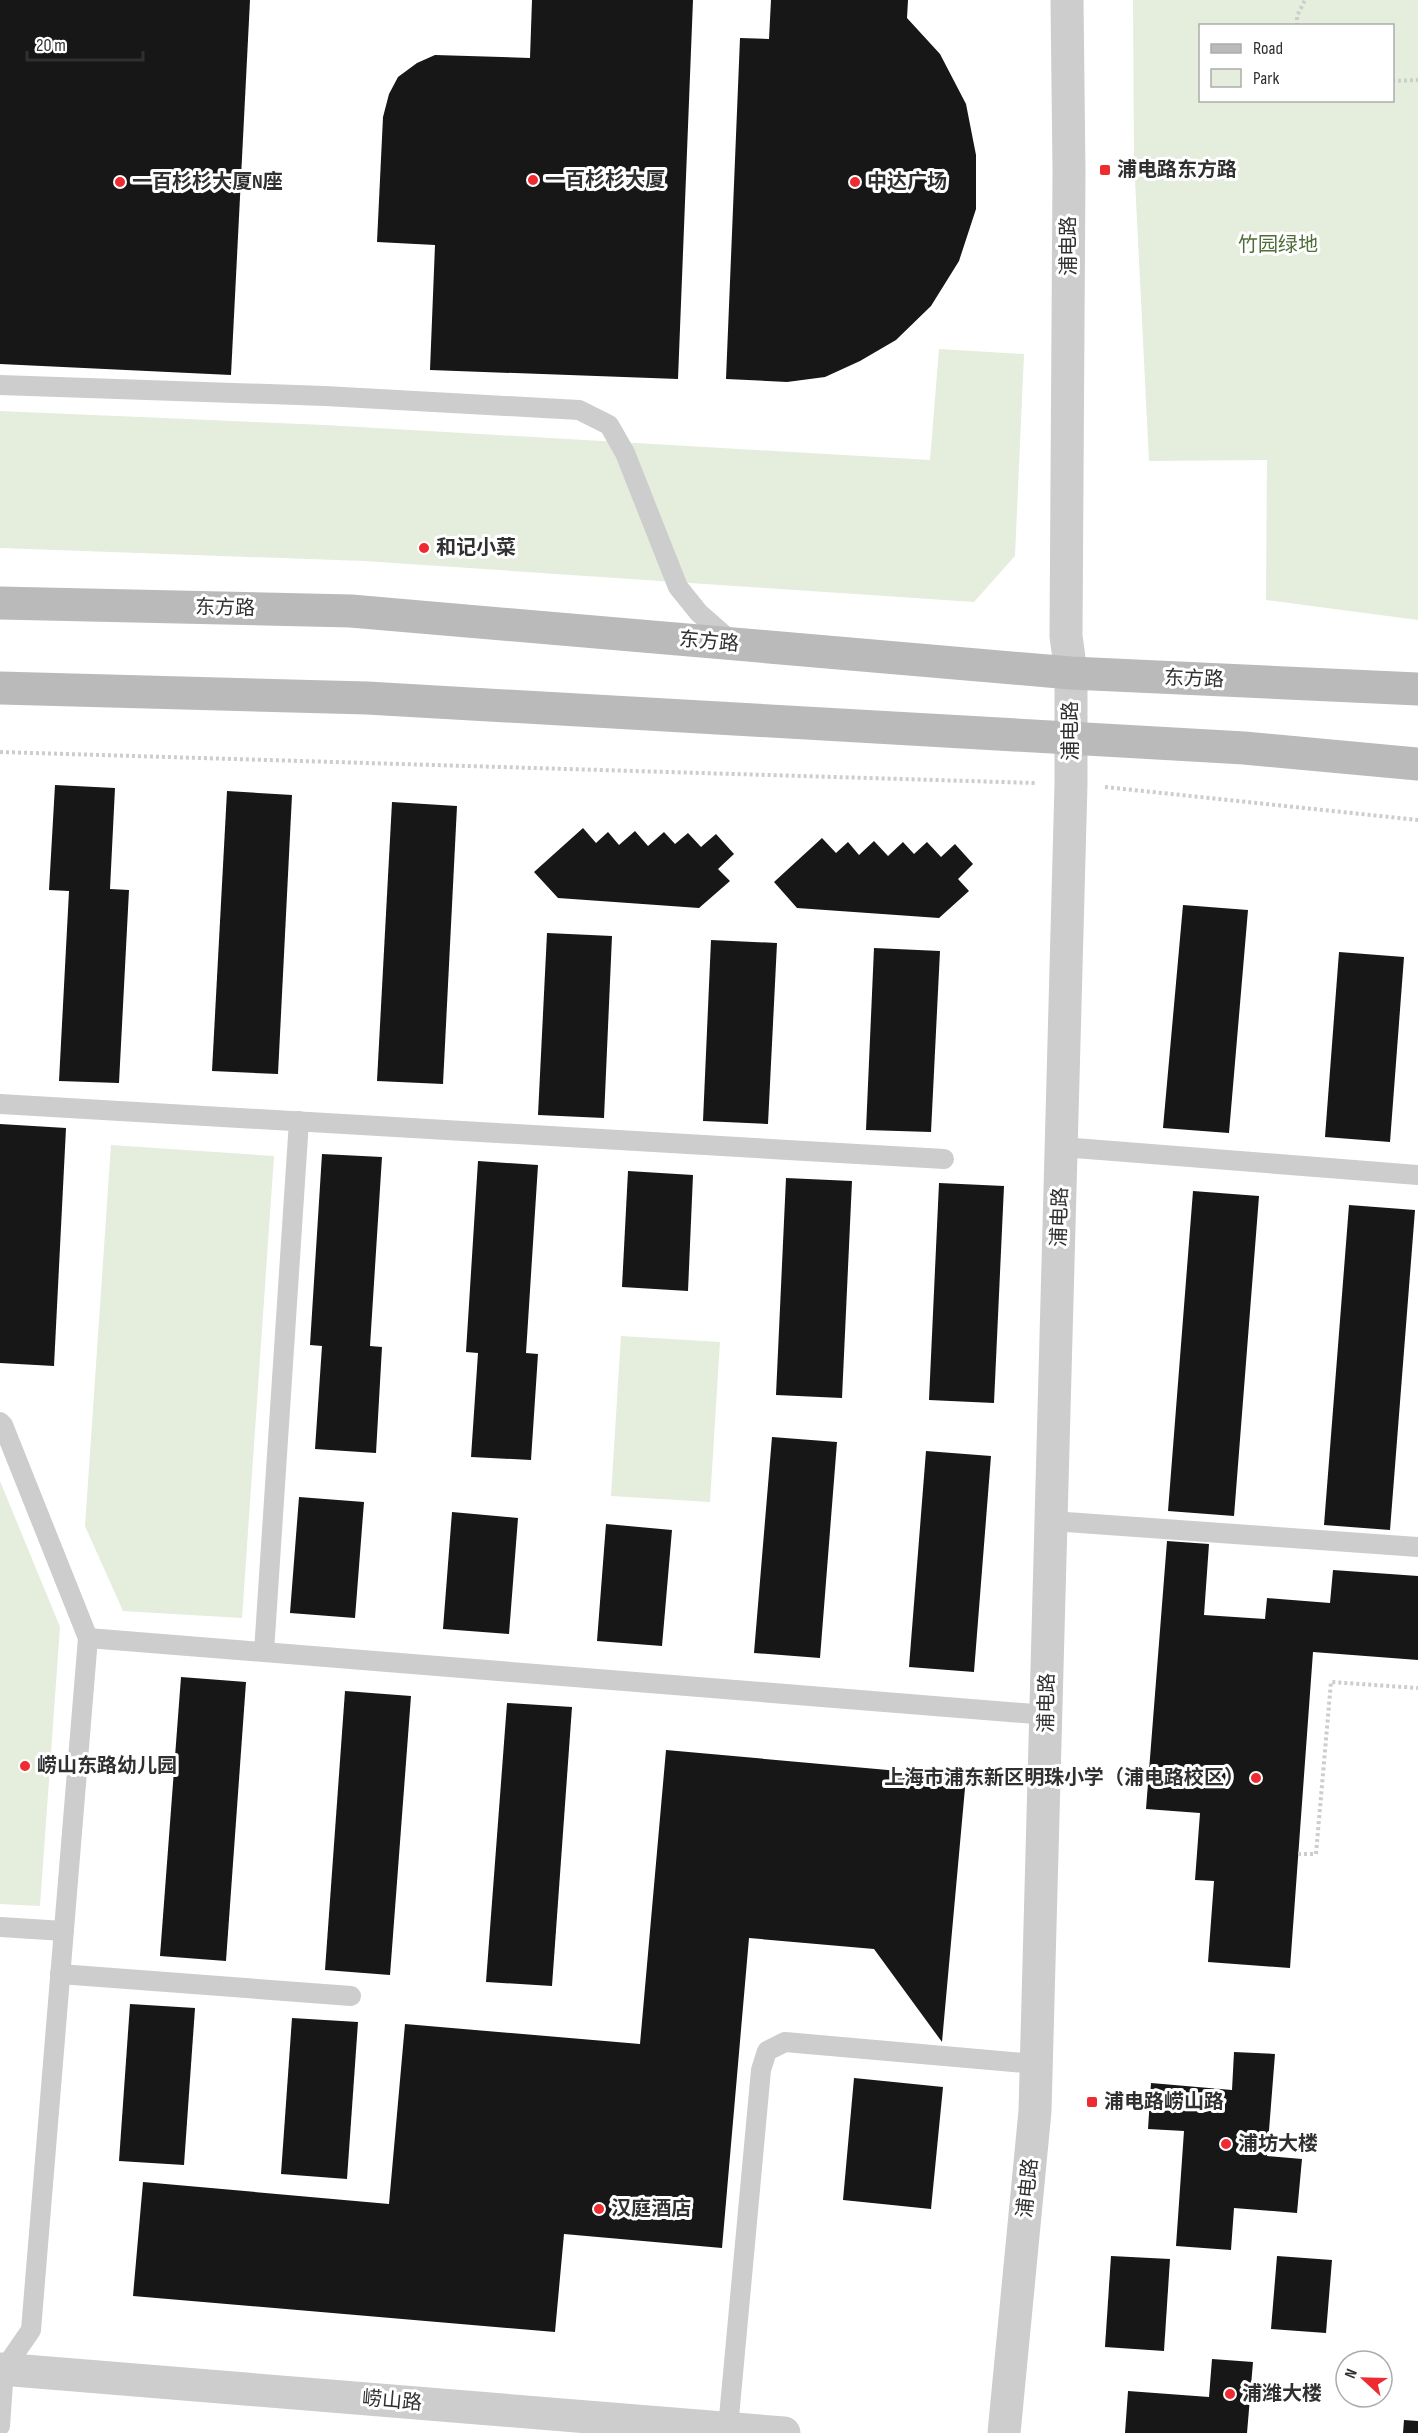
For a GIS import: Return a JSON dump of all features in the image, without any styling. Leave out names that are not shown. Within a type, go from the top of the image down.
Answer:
[{"type":"main road","name":"东方路","points":[[0,603],[351,611],[1071,673],[1418,689]]},
{"type":"main road","points":[[0,688],[367,698],[1244,748],[1418,764]]},
{"type":"street","name":"浦电路","points":[[1004,2433],[1035,2111],[1062,1147],[1072,738],[1071,673],[1066,636],[1069,183],[1067,0]]},
{"type":"street","name":"崂山路","points":[[2,2369],[784,2433]]},
{"type":"lane","points":[[0,386],[325,396],[579,410],[609,425],[625,453],[678,587],[699,613],[735,645]]},
{"type":"lane","points":[[0,1104],[944,1159]]},
{"type":"lane","points":[[264,1652],[299,1121]]},
{"type":"lane","points":[[1062,1147],[1418,1175]]},
{"type":"lane","points":[[0,1422],[88,1638],[32,2330],[2,2369],[0,2426]]},
{"type":"lane","points":[[1052,1521],[1418,1547]]},
{"type":"lane","points":[[88,1638],[1047,1715]]},
{"type":"lane","points":[[0,1927],[64,1931]]},
{"type":"lane","points":[[60,1974],[351,1996]]},
{"type":"lane","points":[[728,2428],[761,2070],[767,2051],[785,2042],[1036,2064]]},
{"type":"path","points":[[1297,24],[1297,16],[1305,0]]},
{"type":"path","points":[[1394,81],[1418,80]]},
{"type":"path","points":[[0,752],[1071,784],[1418,820]]},
{"type":"path","points":[[1298,1854],[1316,1854],[1331,1682],[1418,1688]]},
{"type":"green space","name":"竹园绿地","points":[[1133,0],[1418,0],[1418,620],[1266,600],[1267,460],[1149,461],[1134,160]]},
{"type":"green space","points":[[939,349],[1024,354],[1015,556],[974,602],[364,561],[0,548],[0,411],[325,425],[930,460]]},
{"type":"green space","points":[[111,1145],[274,1156],[242,1618],[123,1611],[85,1526]]},
{"type":"green space","points":[[621,1336],[720,1342],[710,1502],[611,1496]]},
{"type":"green space","name":"崂山东路幼儿园","points":[[0,1481],[60,1627],[40,1906],[0,1904]]},
{"type":"building","name":"一百杉杉大厦N座","points":[[0,0],[250,0],[231,375],[0,364]]},
{"type":"building","name":"一百杉杉大厦","points":[[532,0],[693,0],[678,379],[430,370],[435,245],[377,242],[383,117],[389,94],[398,77],[417,63],[435,55],[530,58]]},
{"type":"building","name":"中达广场","points":[[771,0],[908,0],[907,18],[940,54],[966,104],[976,155],[976,209],[959,261],[931,306],[896,340],[860,361],[825,377],[787,382],[726,379],[740,38],[769,39]]},
{"type":"building","points":[[55,785],[115,788],[110,889],[129,890],[119,1083],[59,1081],[69,891],[49,890]]},
{"type":"building","points":[[227,791],[292,795],[278,1074],[212,1071]]},
{"type":"building","points":[[392,802],[457,806],[443,1084],[377,1081]]},
{"type":"building","points":[[583,828],[596,843],[608,832],[619,845],[635,831],[648,846],[664,832],[675,844],[688,833],[701,847],[716,834],[734,854],[718,869],[730,881],[699,908],[558,898],[534,872]]},
{"type":"building","points":[[822,838],[836,853],[848,842],[859,855],[874,841],[888,856],[903,842],[914,854],[927,842],[941,857],[955,844],[973,864],[958,879],[969,891],[939,918],[797,908],[774,882]]},
{"type":"building","points":[[1183,905],[1248,910],[1229,1133],[1163,1128]]},
{"type":"building","points":[[547,933],[612,936],[604,1118],[538,1115]]},
{"type":"building","points":[[711,940],[777,943],[768,1124],[703,1121]]},
{"type":"building","points":[[874,948],[940,951],[931,1132],[866,1130]]},
{"type":"building","points":[[1339,952],[1404,957],[1390,1142],[1325,1137]]},
{"type":"building","points":[[0,1124],[66,1128],[54,1366],[0,1363]]},
{"type":"building","points":[[322,1154],[382,1157],[370,1346],[382,1347],[376,1453],[315,1449],[322,1346],[310,1345]]},
{"type":"building","points":[[478,1161],[538,1165],[526,1353],[538,1354],[531,1460],[471,1457],[478,1353],[466,1352]]},
{"type":"building","points":[[628,1171],[693,1175],[688,1291],[622,1287]]},
{"type":"building","points":[[786,1178],[852,1181],[842,1398],[776,1395]]},
{"type":"building","points":[[939,1183],[1004,1186],[994,1403],[929,1400]]},
{"type":"building","points":[[1193,1191],[1259,1196],[1234,1516],[1168,1511]]},
{"type":"building","points":[[1349,1205],[1415,1210],[1390,1530],[1324,1525]]},
{"type":"building","points":[[772,1437],[837,1442],[820,1658],[754,1653]]},
{"type":"building","points":[[926,1451],[991,1456],[974,1672],[909,1667]]},
{"type":"building","points":[[299,1497],[364,1502],[355,1618],[290,1613]]},
{"type":"building","points":[[452,1512],[518,1518],[509,1634],[443,1629]]},
{"type":"building","points":[[606,1524],[672,1530],[662,1646],[597,1641]]},
{"type":"building","points":[[1167,1541],[1209,1544],[1204,1615],[1265,1619],[1267,1598],[1330,1603],[1333,1570],[1418,1576],[1418,1660],[1313,1652],[1290,1968],[1208,1962],[1214,1881],[1195,1880],[1200,1813],[1146,1809]]},
{"type":"building","points":[[181,1677],[246,1682],[226,1961],[160,1956]]},
{"type":"building","points":[[345,1691],[411,1696],[390,1975],[325,1970]]},
{"type":"building","points":[[507,1703],[572,1707],[552,1986],[486,1982]]},
{"type":"building","points":[[666,1750],[966,1777],[942,2042],[874,1949],[749,1938],[722,2248],[564,2234],[555,2332],[133,2296],[143,2182],[389,2204],[405,2024],[640,2044]]},
{"type":"building","points":[[130,2004],[195,2008],[184,2165],[119,2161]]},
{"type":"building","points":[[292,2018],[358,2022],[347,2179],[281,2174]]},
{"type":"building","name":"浦坊大楼","points":[[1234,2052],[1275,2054],[1267,2156],[1302,2159],[1297,2213],[1234,2208],[1231,2250],[1176,2246],[1184,2131],[1148,2129],[1151,2083],[1232,2090]]},
{"type":"building","points":[[854,2078],[943,2087],[931,2209],[843,2200]]},
{"type":"building","points":[[1111,2256],[1170,2259],[1164,2351],[1105,2347]]},
{"type":"building","points":[[1277,2256],[1332,2260],[1326,2333],[1271,2329]]},
{"type":"building","name":"浦潍大楼","points":[[1212,2359],[1253,2362],[1247,2433],[1125,2433],[1128,2391],[1209,2397]]},
{"type":"building","points":[[1404,2420],[1418,2421],[1418,2433],[1403,2433]]},
{"type":"place","name":"浦电路东方路","points":[[1105,170]]},
{"type":"place","name":"一百杉杉大厦","points":[[533,180]]},
{"type":"place","name":"一百杉杉大厦N座","points":[[120,182]]},
{"type":"place","name":"中达广场","points":[[855,182]]},
{"type":"place","name":"和记小菜","points":[[424,548]]},
{"type":"place","name":"崂山东路幼儿园","points":[[25,1766]]},
{"type":"place","name":"上海市浦东新区明珠小学（浦电路校区）","points":[[1256,1778]]},
{"type":"place","name":"浦电路崂山路","points":[[1092,2102]]},
{"type":"place","name":"浦坊大楼","points":[[1226,2144]]},
{"type":"place","name":"汉庭酒店","points":[[599,2209]]},
{"type":"place","name":"浦潍大楼","points":[[1230,2394]]}]
